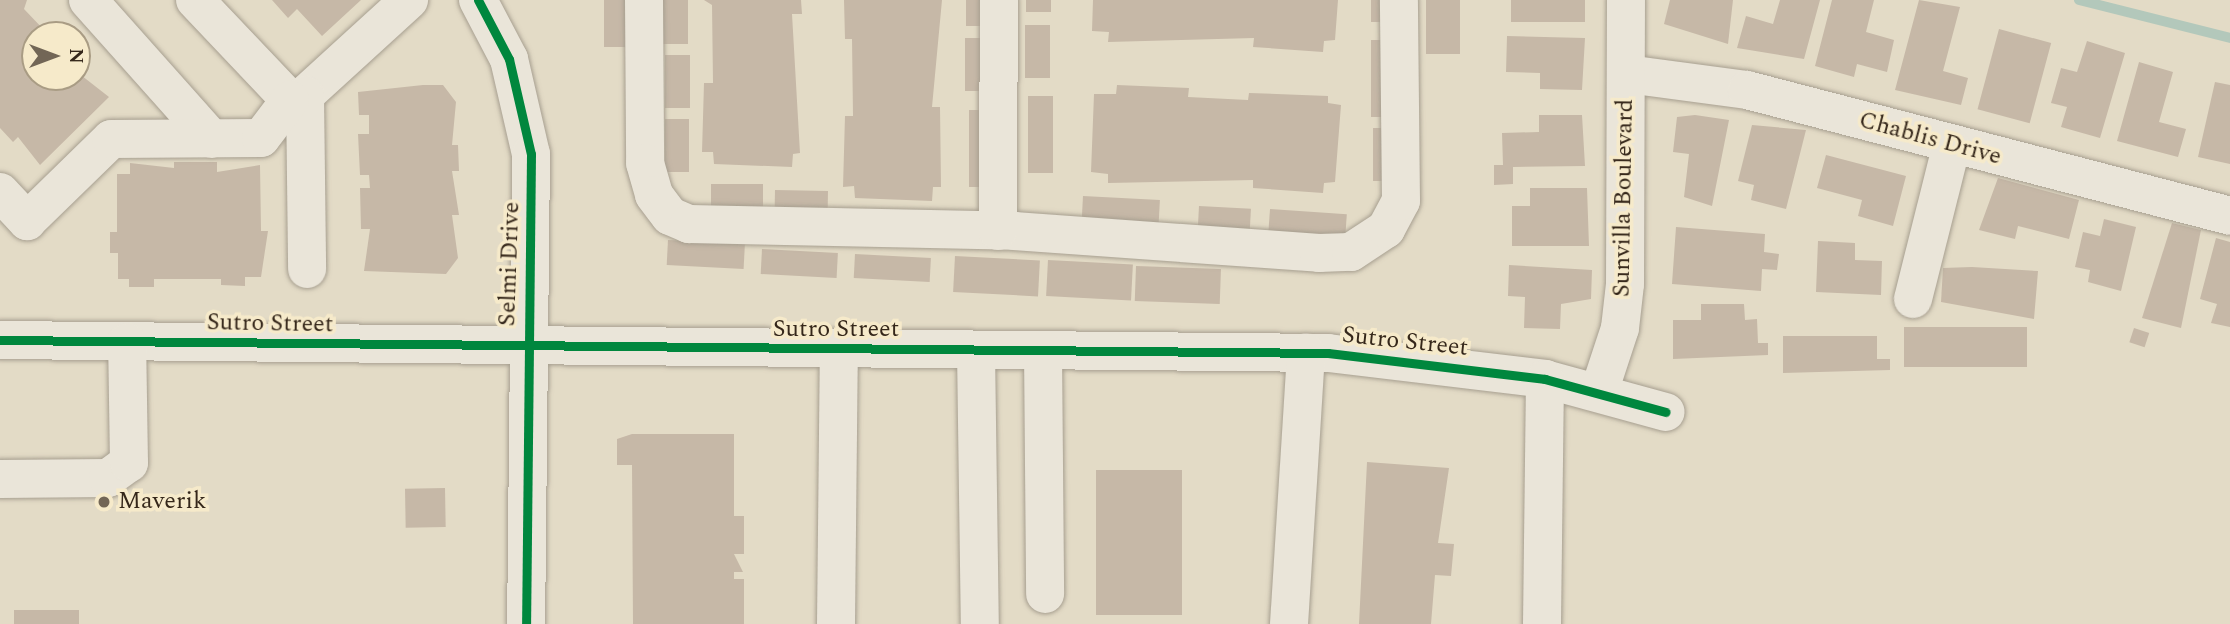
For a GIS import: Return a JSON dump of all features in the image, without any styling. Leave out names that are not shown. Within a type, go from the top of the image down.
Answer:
[{"type":"street","points":[[88,0],[212,139]]},
{"type":"street","points":[[195,0],[298,98],[307,270]]},
{"type":"street","points":[[0,191],[27,221],[111,139],[261,138],[298,98],[409,0]]},
{"type":"street","name":"Selmi Drive","points":[[478,0],[509,60],[527,120],[526,624]]},
{"type":"street","points":[[644,0],[645,163],[654,195],[670,216],[689,224],[998,231],[1352,251],[1386,229],[1401,201],[1399,0]]},
{"type":"street","points":[[998,231],[999,0]]},
{"type":"street","name":"Sunvilla Boulevard","points":[[1599,392],[1620,327],[1625,284],[1626,0]]},
{"type":"street","name":"Chablis Drive","points":[[1627,75],[1747,89],[1951,148],[2230,216]]},
{"type":"street","points":[[1913,299],[1951,148]]},
{"type":"street","name":"Sutro Street","points":[[0,340],[1306,353],[1399,358],[1545,380],[1599,392],[1666,412]]},
{"type":"street","name":"Sutro Street","points":[[0,357],[55,342]]},
{"type":"street","points":[[0,479],[108,478],[129,463],[127,342]]},
{"type":"street","points":[[836,624],[839,349]]},
{"type":"street","points":[[976,350],[980,624]]},
{"type":"street","points":[[1044,350],[1045,594]]},
{"type":"street","points":[[1289,624],[1306,353]]},
{"type":"street","points":[[1542,624],[1545,380]]},
{"type":"building","points":[[0,0],[27,0],[24,9],[35,21],[21,21],[21,91],[91,91],[91,83],[109,97],[40,165],[18,137],[13,142],[0,128]]},
{"type":"building","points":[[272,0],[361,0],[322,36],[297,9],[288,18]]},
{"type":"building","points":[[604,0],[629,0],[629,47],[604,47]]},
{"type":"building","points":[[663,0],[688,0],[688,44],[663,44]]},
{"type":"building","points":[[704,0],[801,0],[802,14],[792,14],[800,153],[793,154],[792,167],[714,164],[713,152],[702,152],[704,83],[713,83],[712,5]]},
{"type":"building","points":[[844,0],[942,0],[932,107],[940,107],[941,187],[933,187],[932,201],[855,198],[854,186],[843,187],[845,116],[853,116],[852,39],[845,39]]},
{"type":"building","points":[[966,0],[992,0],[992,26],[966,26]]},
{"type":"building","points":[[1026,0],[1051,0],[1051,12],[1026,12]]},
{"type":"building","points":[[1093,0],[1338,0],[1335,40],[1324,41],[1323,52],[1253,47],[1254,38],[1108,42],[1109,32],[1092,31]]},
{"type":"building","points":[[1371,0],[1396,0],[1396,22],[1371,22]]},
{"type":"building","points":[[1426,0],[1460,0],[1460,54],[1426,54]]},
{"type":"building","points":[[1511,0],[1585,0],[1585,22],[1511,22]]},
{"type":"building","points":[[1670,0],[1733,0],[1728,44],[1664,24]]},
{"type":"building","points":[[1780,0],[1820,0],[1804,59],[1737,48],[1746,16],[1773,24]]},
{"type":"building","points":[[1832,0],[1874,0],[1866,32],[1894,40],[1887,72],[1857,64],[1854,77],[1815,66]]},
{"type":"building","points":[[1919,0],[1960,7],[1943,71],[1968,78],[1961,105],[1895,90]]},
{"type":"building","points":[[1025,25],[1050,25],[1050,78],[1025,78]]},
{"type":"building","points":[[1999,29],[2051,43],[2030,123],[1978,109]]},
{"type":"building","points":[[1507,36],[1585,38],[1582,90],[1540,89],[1540,73],[1506,72]]},
{"type":"building","points":[[965,38],[990,38],[990,91],[965,91]]},
{"type":"building","points":[[1371,40],[1396,40],[1396,117],[1371,117]]},
{"type":"building","points":[[2087,41],[2125,53],[2100,138],[2061,127],[2067,107],[2051,103],[2061,68],[2077,72]]},
{"type":"building","points":[[665,55],[690,55],[690,108],[665,108]]},
{"type":"building","points":[[2139,62],[2173,72],[2159,122],[2186,129],[2178,157],[2117,141]]},
{"type":"building","points":[[2215,82],[2230,85],[2230,164],[2198,157]]},
{"type":"building","points":[[443,85],[456,102],[452,145],[458,145],[459,171],[452,171],[459,215],[452,215],[458,258],[446,274],[364,271],[370,229],[361,229],[360,188],[370,188],[369,175],[360,175],[358,134],[369,134],[369,115],[359,115],[358,92]]},
{"type":"building","points":[[1117,85],[1189,88],[1188,97],[1248,100],[1249,93],[1328,96],[1328,103],[1341,105],[1335,182],[1324,183],[1323,193],[1253,188],[1253,180],[1108,183],[1108,174],[1091,172],[1094,94],[1116,94]]},
{"type":"building","points":[[1028,96],[1053,96],[1053,173],[1028,173]]},
{"type":"building","points":[[969,110],[994,110],[994,187],[969,187]]},
{"type":"building","points":[[1539,115],[1582,115],[1585,166],[1513,167],[1513,184],[1494,185],[1494,165],[1503,165],[1502,133],[1539,132]]},
{"type":"building","points":[[1695,115],[1729,120],[1712,206],[1684,197],[1689,154],[1673,152],[1677,117]]},
{"type":"building","points":[[665,119],[689,119],[689,172],[665,172]]},
{"type":"building","points":[[1752,125],[1806,130],[1786,209],[1751,200],[1754,185],[1738,181]]},
{"type":"building","points":[[1373,128],[1398,128],[1398,181],[1373,181]]},
{"type":"building","points":[[1826,155],[1906,176],[1893,226],[1858,216],[1862,200],[1817,188]]},
{"type":"building","points":[[174,162],[217,162],[217,172],[260,165],[261,231],[268,231],[261,277],[245,277],[245,286],[221,285],[221,279],[154,279],[154,287],[129,287],[129,279],[118,279],[118,253],[110,253],[110,232],[117,232],[117,174],[130,174],[130,163],[174,168]]},
{"type":"building","points":[[1998,178],[2079,200],[2069,239],[2018,226],[2015,239],[1979,230]]},
{"type":"building","points":[[711,184],[763,184],[763,208],[711,208]]},
{"type":"building","points":[[1530,188],[1587,188],[1589,246],[1512,246],[1512,206],[1530,206]]},
{"type":"building","points":[[775,190],[828,191],[828,216],[775,215]]},
{"type":"building","points":[[1083,196],[1160,200],[1159,225],[1082,221]]},
{"type":"building","points":[[1199,206],[1251,209],[1250,233],[1198,230]]},
{"type":"building","points":[[1270,209],[1347,214],[1345,239],[1268,234]]},
{"type":"building","points":[[2104,219],[2136,227],[2121,291],[2088,282],[2090,270],[2075,267],[2083,232],[2100,236]]},
{"type":"building","points":[[2172,223],[2201,230],[2181,328],[2142,318]]},
{"type":"building","points":[[1676,227],[1765,234],[1764,252],[1779,254],[1777,270],[1762,269],[1761,291],[1672,284]]},
{"type":"building","points":[[2216,238],[2230,242],[2230,327],[2211,323],[2217,304],[2200,299]]},
{"type":"building","points":[[668,240],[745,244],[744,269],[667,265]]},
{"type":"building","points":[[1818,241],[1855,243],[1855,260],[1882,261],[1881,295],[1816,292]]},
{"type":"building","points":[[762,249],[838,253],[837,278],[761,274]]},
{"type":"building","points":[[855,254],[931,258],[930,282],[854,278]]},
{"type":"building","points":[[955,256],[1040,260],[1038,296],[953,292]]},
{"type":"building","points":[[1048,260],[1133,264],[1131,300],[1046,296]]},
{"type":"building","points":[[1509,265],[1592,270],[1591,299],[1561,304],[1560,329],[1524,328],[1525,297],[1508,296]]},
{"type":"building","points":[[1136,266],[1221,269],[1220,304],[1135,301]]},
{"type":"building","points":[[1943,268],[2038,271],[2034,319],[1941,302]]},
{"type":"building","points":[[1701,304],[1744,304],[1745,320],[1757,319],[1758,343],[1768,343],[1768,355],[1673,359],[1673,320],[1701,320]]},
{"type":"building","points":[[1904,327],[2027,327],[2027,367],[1904,367]]},
{"type":"building","points":[[2134,328],[2149,333],[2145,347],[2129,342]]},
{"type":"building","points":[[1783,336],[1877,336],[1877,359],[1890,359],[1890,370],[1783,373]]},
{"type":"building","points":[[632,434],[734,434],[734,516],[744,516],[744,554],[734,554],[743,572],[734,572],[734,579],[744,579],[744,624],[633,624],[632,465],[617,465],[617,439]]},
{"type":"building","points":[[1367,462],[1449,468],[1438,543],[1454,544],[1451,576],[1435,575],[1431,624],[1359,624]]},
{"type":"building","points":[[1096,470],[1182,470],[1182,615],[1096,615]]},
{"type":"building","points":[[445,488],[446,527],[406,528],[405,489]]},
{"type":"building","points":[[14,610],[79,610],[79,624],[14,624]]},
{"type":"waterway","points":[[2079,0],[2230,38]]},
{"type":"cycle path","points":[[478,0],[509,59],[531,154],[526,624]]},
{"type":"cycle path","points":[[0,340],[1328,353],[1545,379],[1666,412]]},
{"type":"place","name":"Maverik","points":[[104,502]]}]
